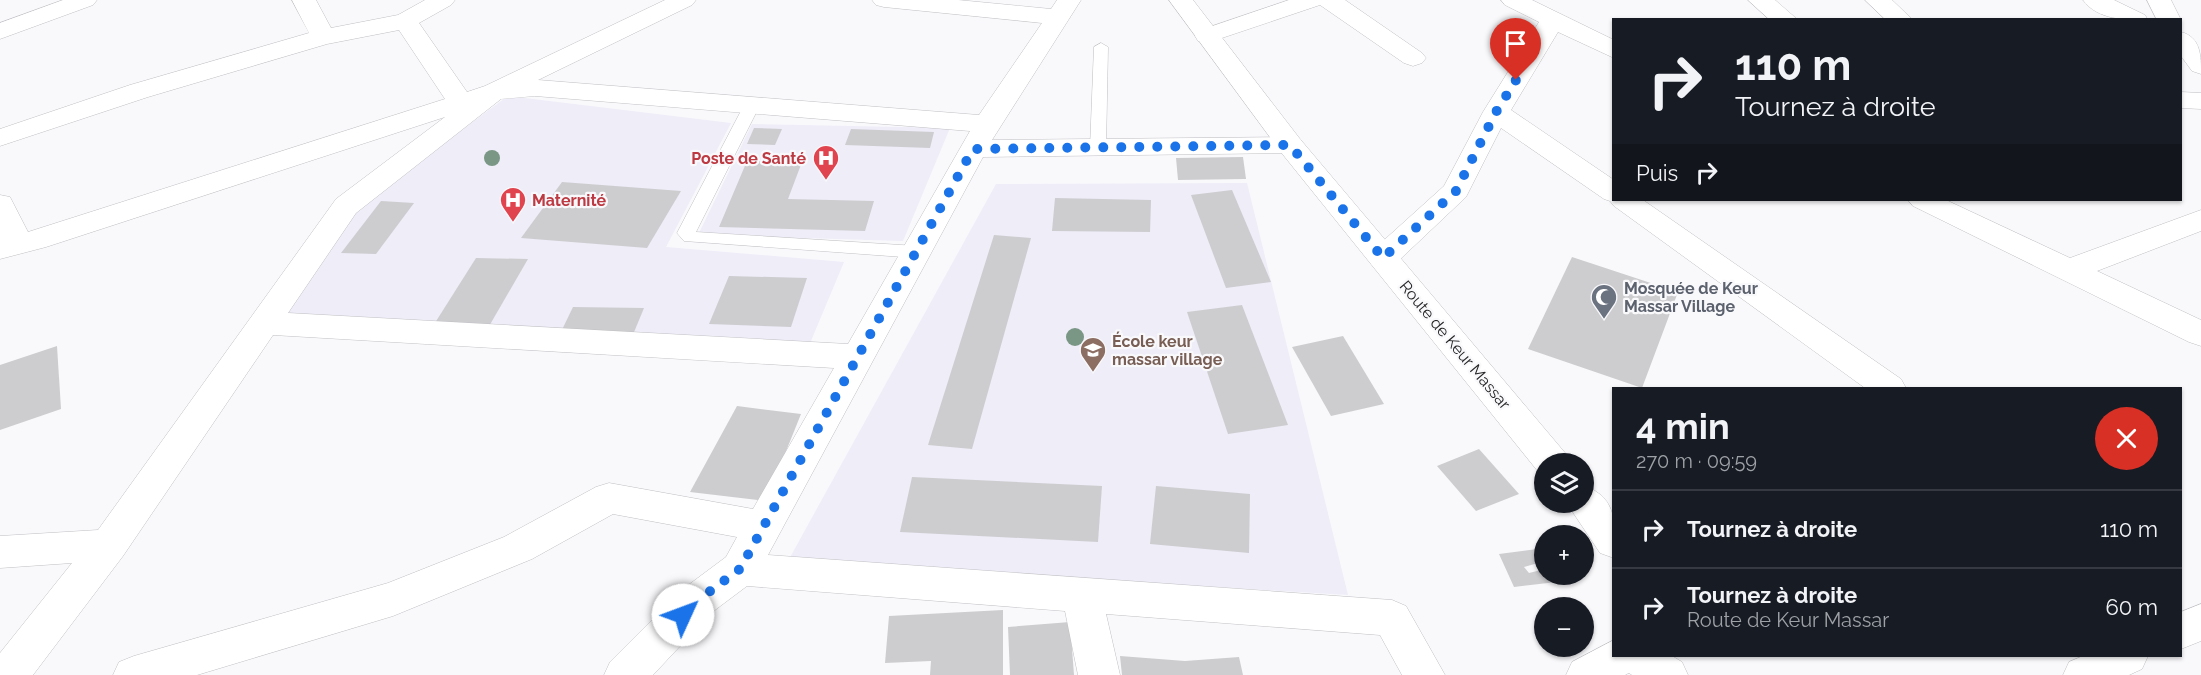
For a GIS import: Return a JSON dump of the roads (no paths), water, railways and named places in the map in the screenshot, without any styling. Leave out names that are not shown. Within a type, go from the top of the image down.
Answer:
[{"type":"street","points":[[0,32],[85,0]]},
{"type":"street","points":[[304,0],[323,37]]},
{"type":"street","points":[[0,138],[139,91],[323,37],[405,21],[444,0]]},
{"type":"street","points":[[0,204],[10,246],[494,92],[684,0]]},
{"type":"street","points":[[884,0],[1064,8]]},
{"type":"street","name":"Route de Keur Massar","points":[[1181,0],[1290,145],[1544,453]]},
{"type":"street","points":[[1207,36],[1312,0]]},
{"type":"street","points":[[1329,0],[1413,58]]},
{"type":"street","points":[[1760,0],[1783,18]]},
{"type":"street","points":[[1877,0],[1899,18]]},
{"type":"street","points":[[2095,0],[2132,18]]},
{"type":"street","points":[[2159,0],[2168,18]]},
{"type":"street","points":[[1520,1],[1612,49]]},
{"type":"street","points":[[625,675],[697,601],[740,569],[980,136],[1064,8]]},
{"type":"street","points":[[1383,258],[1456,191],[1496,112],[1553,20]]},
{"type":"street","points":[[405,21],[460,102]]},
{"type":"street","points":[[2182,40],[2201,66]]},
{"type":"street","points":[[8,675],[109,545],[346,206],[494,92],[535,88],[752,105],[980,136],[1098,148],[1290,145]]},
{"type":"street","points":[[2182,100],[2201,101]]},
{"type":"street","points":[[1496,112],[1612,188]]},
{"type":"street","points":[[1631,201],[1888,387]]},
{"type":"street","points":[[1925,201],[2201,334]]},
{"type":"street","points":[[2069,270],[2201,220]]},
{"type":"street","points":[[264,323],[859,357]]},
{"type":"street","points":[[134,675],[393,598],[518,549],[609,498],[765,527]]},
{"type":"street","points":[[1593,513],[1612,539]]},
{"type":"street","points":[[0,552],[109,545]]},
{"type":"street","points":[[740,569],[1392,618],[1424,675]]},
{"type":"street","points":[[1082,596],[1099,675]]},
{"type":"street","points":[[2182,631],[2201,622]]},
{"type":"street","points":[[1587,675],[1619,657]]},
{"type":"street","points":[[1640,657],[1667,675]]},
{"type":"street","points":[[2084,675],[2125,657]]},
{"type":"lane","points":[[1098,148],[1101,47]]},
{"type":"lane","points":[[752,105],[686,232],[690,237],[917,252]]},
{"type":"place","name":"Poste de Santé","points":[[826,181]]},
{"type":"place","name":"Maternité","points":[[513,223]]},
{"type":"place","name":"Mosquée de Keur Massar Village","points":[[1604,320]]},
{"type":"place","name":"École keur massar village","points":[[1093,373]]}]
